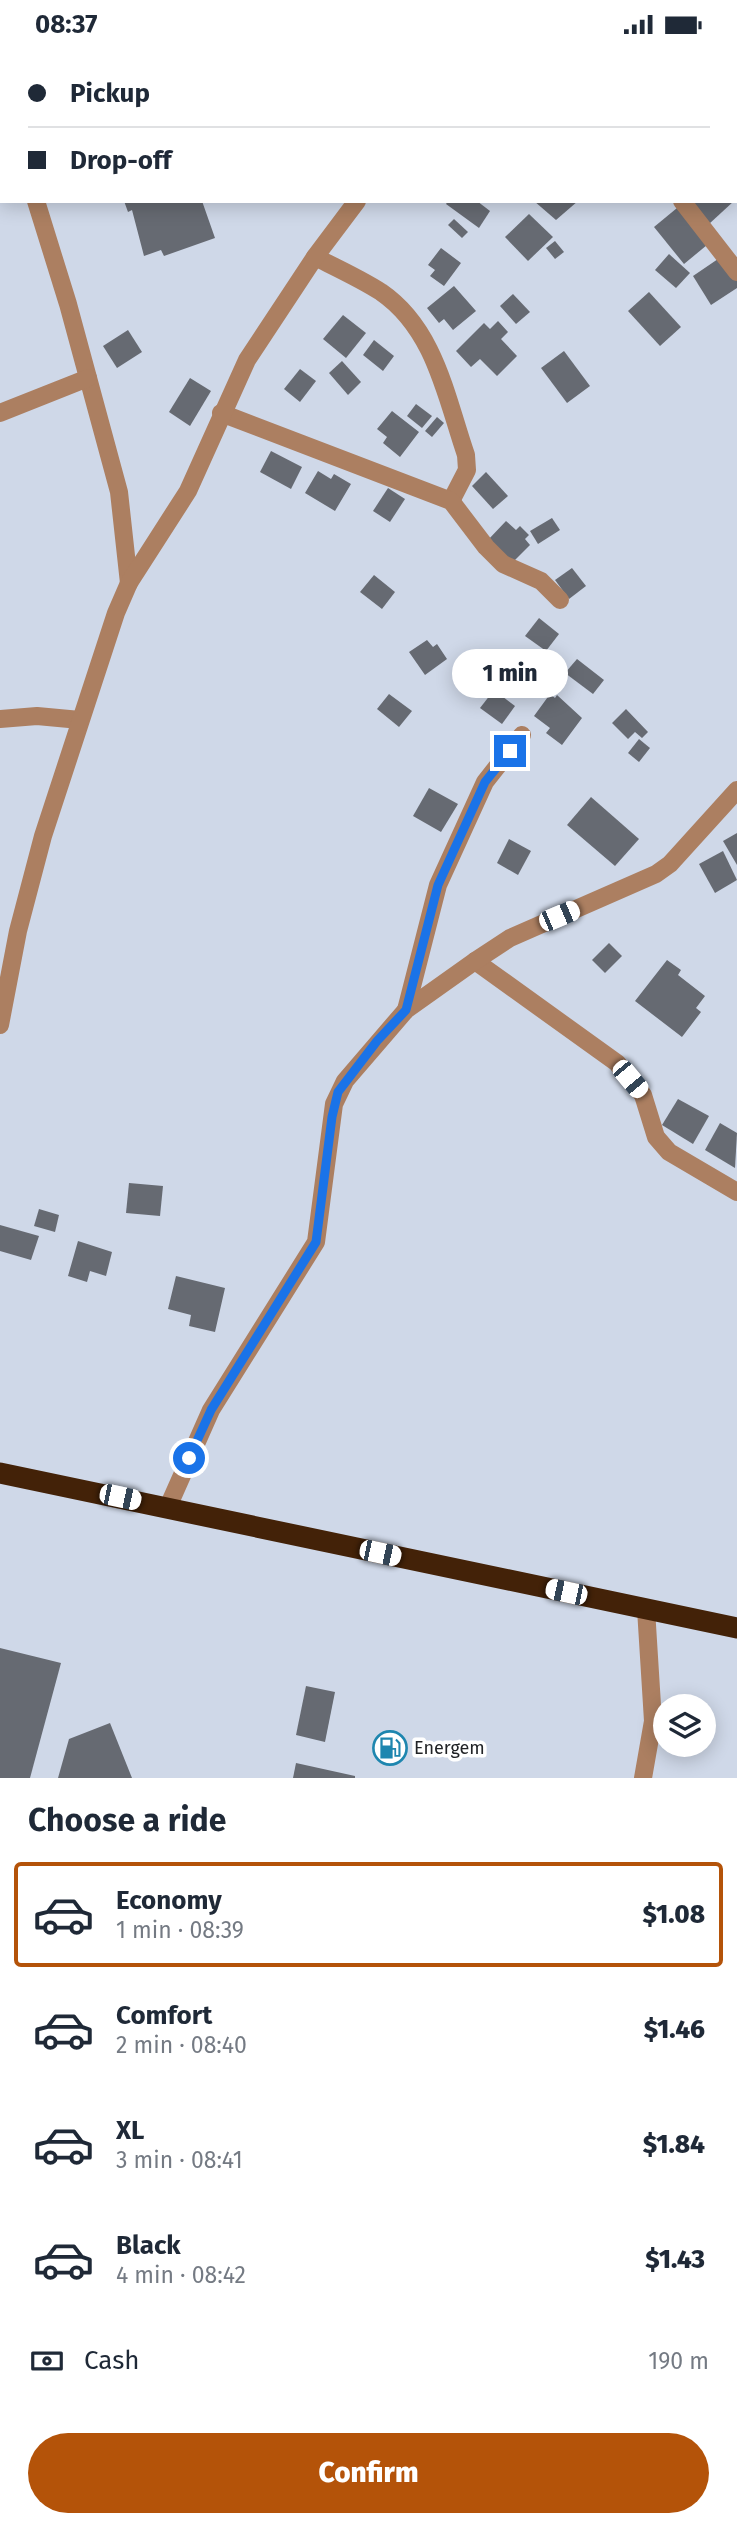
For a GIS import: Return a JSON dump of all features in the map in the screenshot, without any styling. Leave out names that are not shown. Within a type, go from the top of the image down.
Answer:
[{"type":"highway","points":[[0,1473],[737,1628]]},
{"type":"street","points":[[37,203],[119,492],[129,583]]},
{"type":"street","points":[[0,1025],[18,931],[43,836],[116,613],[129,583],[188,491],[221,413],[247,361],[315,257],[356,203]]},
{"type":"street","points":[[684,203],[737,272]]},
{"type":"street","points":[[315,257],[382,293],[408,316],[427,342],[466,455],[467,470],[451,501]]},
{"type":"street","points":[[0,413],[88,378]]},
{"type":"street","points":[[221,413],[451,501],[486,547],[503,564],[541,581],[560,600]]},
{"type":"street","points":[[0,719],[37,716],[80,720]]},
{"type":"street","points":[[406,1010],[438,885],[485,782],[523,736]]},
{"type":"street","points":[[168,1507],[211,1410],[316,1242],[332,1117],[338,1092],[377,1041],[406,1010],[510,937],[656,874],[670,864],[737,790]]},
{"type":"street","points":[[475,961],[617,1063],[643,1095],[656,1137],[669,1151],[737,1192]]},
{"type":"street","points":[[643,1778],[653,1721],[646,1609]]},
{"type":"shaded area","points":[[0,203],[737,203],[737,1778],[0,1778]]},
{"type":"building","points":[[125,203],[203,203],[215,238],[164,256],[161,250],[144,256],[132,210],[128,212]]},
{"type":"building","points":[[480,203],[490,211],[479,228],[446,204]]},
{"type":"building","points":[[536,203],[576,203],[556,220]]},
{"type":"building","points":[[694,203],[732,203],[709,224],[692,205]]},
{"type":"building","points":[[677,208],[707,245],[684,264],[654,227]]},
{"type":"building","points":[[529,214],[553,237],[528,261],[505,237]]},
{"type":"building","points":[[454,219],[468,232],[462,238],[448,225]]},
{"type":"building","points":[[555,241],[564,252],[555,259],[546,248]]},
{"type":"building","points":[[441,248],[461,263],[444,286],[430,276],[435,270],[428,265]]},
{"type":"building","points":[[669,254],[690,273],[676,288],[655,270]]},
{"type":"building","points":[[718,259],[730,269],[737,281],[737,288],[711,305],[693,276]]},
{"type":"building","points":[[454,286],[476,311],[453,330],[444,319],[439,323],[427,308]]},
{"type":"building","points":[[649,292],[681,327],[660,346],[628,311]]},
{"type":"building","points":[[513,294],[530,312],[516,324],[500,306]]},
{"type":"building","points":[[343,315],[366,333],[346,358],[323,339]]},
{"type":"building","points":[[498,321],[508,332],[501,339],[517,356],[497,376],[480,359],[471,367],[456,351],[484,323],[490,329]]},
{"type":"building","points":[[128,330],[142,352],[117,368],[103,346]]},
{"type":"building","points":[[374,340],[394,356],[383,371],[363,355]]},
{"type":"building","points":[[564,351],[590,386],[567,403],[541,368]]},
{"type":"building","points":[[342,361],[361,382],[348,395],[329,373]]},
{"type":"building","points":[[300,369],[316,381],[300,402],[284,389]]},
{"type":"building","points":[[190,378],[211,391],[190,426],[169,412]]},
{"type":"building","points":[[416,404],[432,416],[422,428],[407,416]]},
{"type":"building","points":[[392,411],[419,432],[400,457],[383,443],[387,437],[377,429]]},
{"type":"building","points":[[437,417],[444,423],[432,437],[425,431]]},
{"type":"building","points":[[271,451],[302,467],[291,489],[260,472]]},
{"type":"building","points":[[318,471],[331,479],[334,474],[351,484],[335,511],[305,493]]},
{"type":"building","points":[[486,472],[508,496],[493,509],[472,486]]},
{"type":"building","points":[[388,488],[405,499],[390,522],[373,511]]},
{"type":"building","points":[[552,518],[560,530],[538,544],[530,531]]},
{"type":"building","points":[[506,521],[516,530],[520,526],[529,535],[525,539],[530,545],[511,564],[487,541]]},
{"type":"building","points":[[572,568],[586,586],[569,599],[555,580]]},
{"type":"building","points":[[374,575],[395,592],[382,609],[360,592]]},
{"type":"building","points":[[539,618],[559,634],[546,651],[525,636]]},
{"type":"building","points":[[427,640],[433,647],[437,644],[447,659],[425,675],[409,652]]},
{"type":"building","points":[[577,659],[604,680],[593,694],[565,673]]},
{"type":"building","points":[[494,690],[515,706],[502,724],[480,708]]},
{"type":"building","points":[[389,694],[412,711],[399,727],[377,709]]},
{"type":"building","points":[[550,694],[555,698],[557,695],[582,718],[562,745],[546,733],[550,728],[534,716]]},
{"type":"building","points":[[626,709],[648,732],[642,738],[635,732],[628,739],[612,723]]},
{"type":"building","points":[[639,739],[650,748],[639,762],[628,753]]},
{"type":"building","points":[[429,788],[458,804],[441,832],[413,816]]},
{"type":"building","points":[[591,797],[639,839],[615,866],[567,825]]},
{"type":"building","points":[[737,833],[737,865],[723,841]]},
{"type":"building","points":[[509,839],[531,851],[518,875],[497,863]]},
{"type":"building","points":[[723,851],[737,880],[715,893],[699,864]]},
{"type":"building","points":[[609,943],[622,956],[605,973],[592,960]]},
{"type":"building","points":[[667,960],[681,970],[678,975],[705,996],[696,1008],[701,1012],[682,1037],[635,1001]]},
{"type":"building","points":[[678,1099],[709,1116],[693,1144],[662,1125]]},
{"type":"building","points":[[720,1123],[737,1133],[735,1168],[705,1150]]},
{"type":"building","points":[[129,1183],[163,1186],[160,1216],[126,1213]]},
{"type":"building","points":[[39,1209],[59,1215],[55,1232],[34,1226]]},
{"type":"building","points":[[0,1225],[39,1236],[31,1260],[0,1251]]},
{"type":"building","points":[[78,1241],[112,1252],[106,1276],[90,1271],[87,1282],[68,1276]]},
{"type":"building","points":[[176,1276],[225,1288],[215,1332],[189,1326],[191,1315],[168,1309]]},
{"type":"building","points":[[0,1648],[61,1663],[30,1778],[0,1778]]},
{"type":"building","points":[[306,1686],[335,1692],[325,1742],[296,1735]]},
{"type":"building","points":[[110,1723],[132,1778],[58,1778],[69,1739]]},
{"type":"building","points":[[296,1763],[355,1776],[355,1778],[293,1778]]},
{"type":"place","name":"Energem","points":[[390,1748]]},
{"type":"route","points":[[189,1458],[211,1410],[316,1242],[321,1220],[332,1117],[338,1092],[377,1041],[406,1010],[438,885],[485,782],[510,751]]}]
